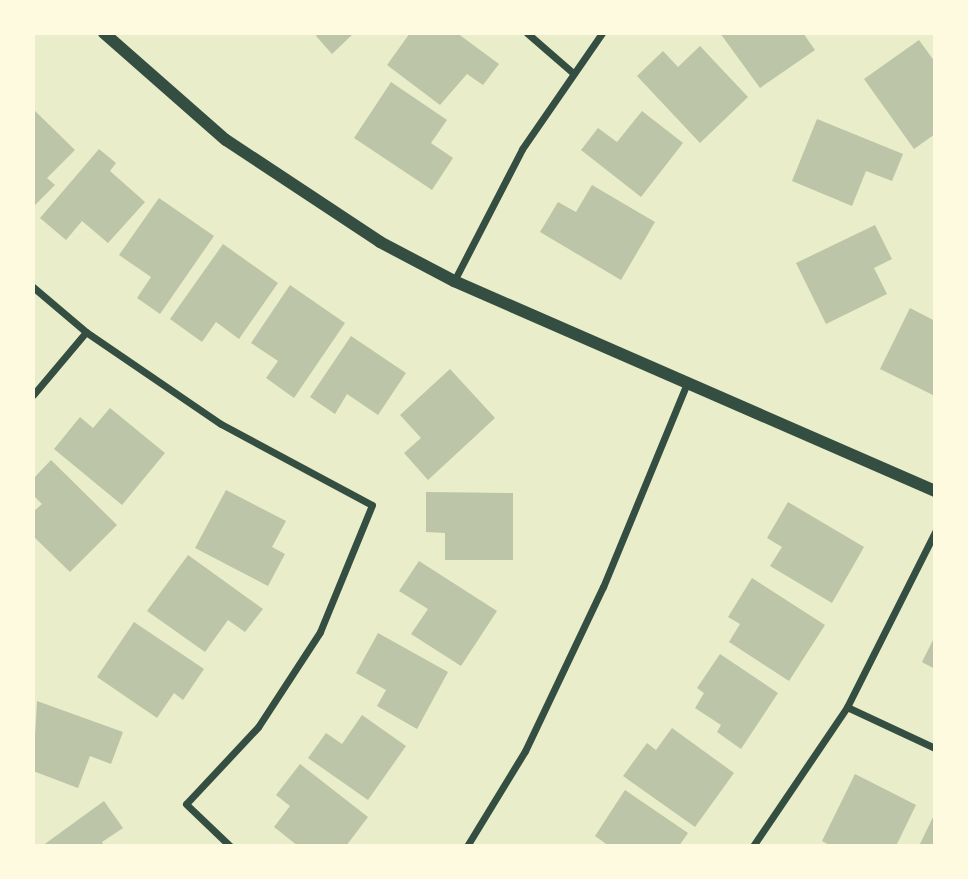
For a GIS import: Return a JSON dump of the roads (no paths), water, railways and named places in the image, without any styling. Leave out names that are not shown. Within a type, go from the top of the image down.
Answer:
[{"type":"street","points":[[104,33],[226,140],[369,235],[454,281],[935,491]]},
{"type":"street","points":[[527,33],[572,72]]},
{"type":"street","points":[[454,281],[523,149],[572,72],[602,33]]},
{"type":"street","points":[[33,287],[86,332],[221,424],[373,505],[320,632],[258,727],[186,804],[230,846]]},
{"type":"street","points":[[33,395],[86,332]]},
{"type":"street","points":[[467,846],[525,751],[597,600],[687,383]]},
{"type":"street","points":[[753,846],[846,707],[935,532]]},
{"type":"street","points":[[846,707],[935,748]]}]
